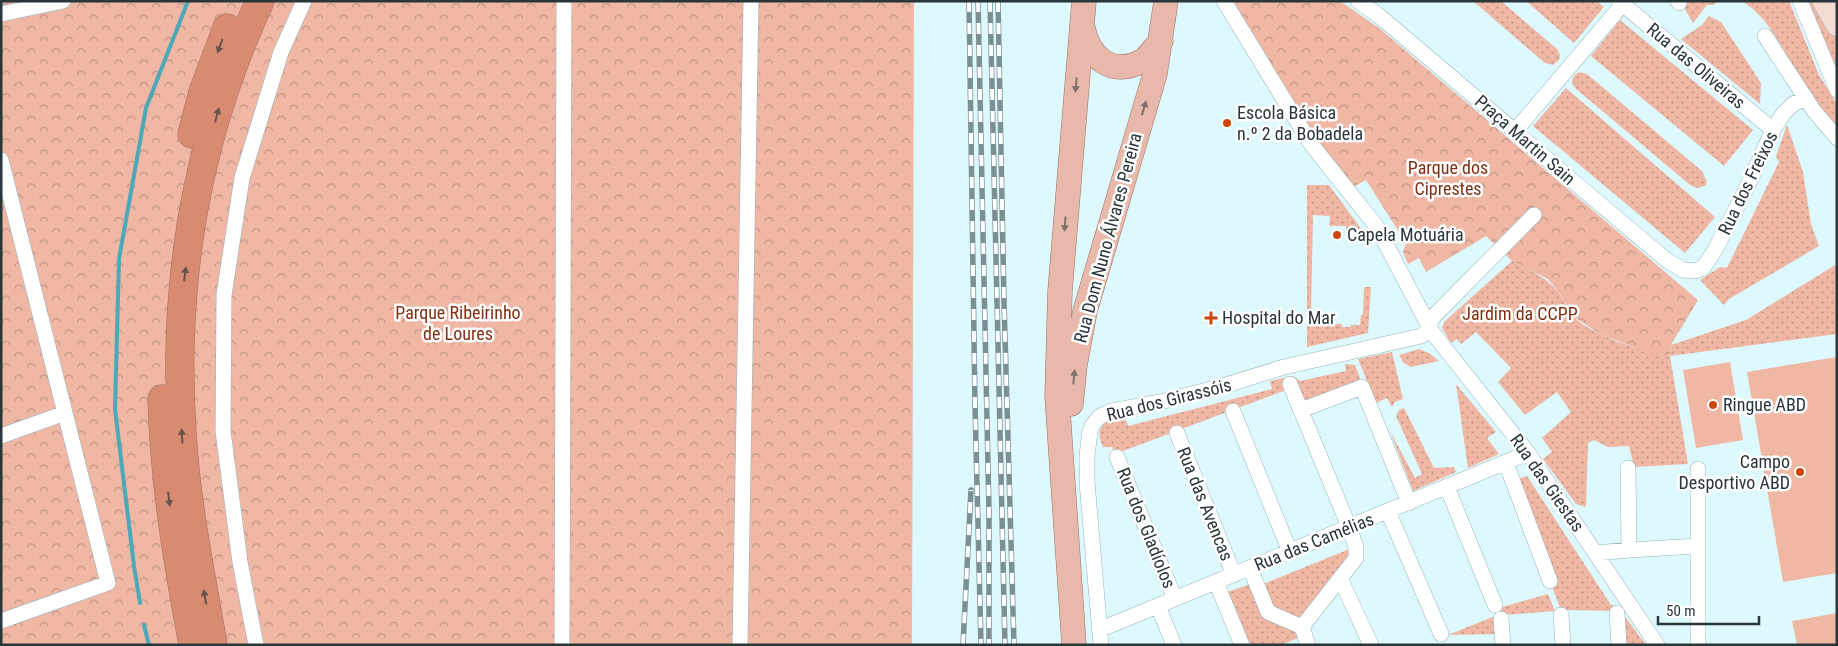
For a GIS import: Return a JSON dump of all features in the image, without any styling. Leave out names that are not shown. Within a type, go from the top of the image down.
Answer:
[{"type":"highway","points":[[194,645],[180,572],[163,436],[161,361],[164,291],[172,227],[183,166],[203,92],[239,1]]},
{"type":"highway","points":[[213,645],[189,500],[182,433],[180,360],[182,292],[202,168],[220,105],[244,36],[260,1]]},
{"type":"main road","name":"Rua Dom Nuno Álvares Pereira","points":[[1063,478],[1075,365],[1085,311],[1154,74],[1161,41],[1166,1]]},
{"type":"main road","name":"Rua Dom Nuno Álvares Pereira","points":[[1074,645],[1056,396],[1060,291],[1083,11]]},
{"type":"main road","points":[[1083,11],[1085,40],[1094,55],[1107,65],[1127,67],[1144,60],[1161,41]]},
{"type":"street","points":[[1,14],[63,1]]},
{"type":"street","points":[[256,645],[240,562],[223,431],[224,295],[242,178],[281,52],[304,1]]},
{"type":"street","points":[[562,645],[564,1]]},
{"type":"street","points":[[740,645],[751,1]]},
{"type":"street","name":"Rua das Giestas","points":[[1224,1],[1311,144],[1377,227],[1430,327],[1528,453],[1657,645]]},
{"type":"street","name":"Praça Martin Sain","points":[[1358,1],[1374,11],[1668,261],[1683,270],[1695,271]]},
{"type":"street","points":[[1800,1],[1837,90]]},
{"type":"street","points":[[1823,1],[1837,26]]},
{"type":"street","points":[[1515,131],[1621,3]]},
{"type":"street","name":"Rua das Oliveiras","points":[[1621,3],[1773,130]]},
{"type":"street","points":[[1765,36],[1806,98],[1837,138]]},
{"type":"street","name":"Rua dos Freixos","points":[[1695,271],[1703,268],[1715,250],[1773,130],[1783,114],[1793,104],[1806,98]]},
{"type":"street","points":[[1,160],[108,583],[1,621]]},
{"type":"street","points":[[1430,327],[1433,317],[1534,215]]},
{"type":"street","name":"Rua dos Girassóis","points":[[1100,637],[1089,516],[1087,469],[1090,431],[1099,417],[1111,411],[1164,401],[1223,386],[1284,367],[1422,336],[1430,327]]},
{"type":"street","points":[[1290,384],[1356,547],[1356,558],[1302,627]]},
{"type":"street","points":[[1301,410],[1362,387],[1409,503]]},
{"type":"street","points":[[1233,411],[1290,552]]},
{"type":"street","points":[[1,436],[65,412]]},
{"type":"street","name":"Rua das Avencas","points":[[1177,433],[1234,575]]},
{"type":"street","name":"Rua das Camélias","points":[[1100,637],[1158,606],[1528,453]]},
{"type":"street","name":"Rua dos Gladíolos","points":[[1118,457],[1175,599]]},
{"type":"street","points":[[1506,463],[1550,580]]},
{"type":"street","points":[[1628,468],[1629,550]]},
{"type":"street","points":[[1698,469],[1698,645]]},
{"type":"street","points":[[1447,487],[1498,612],[1503,645]]},
{"type":"street","points":[[1388,511],[1441,634]]},
{"type":"street","points":[[1596,553],[1698,546]]},
{"type":"street","points":[[1250,568],[1268,612],[1302,627],[1308,645]]},
{"type":"street","points":[[1340,578],[1371,645]]},
{"type":"street","points":[[1216,582],[1242,645]]},
{"type":"street","points":[[1158,606],[1174,645]]},
{"type":"street","points":[[1617,613],[1619,645]]},
{"type":"street","points":[[1561,615],[1563,645]]},
{"type":"green space","name":"Parque Ribeirinho de Loures","points":[[1,1],[914,1],[912,645],[1,645]]},
{"type":"green space","name":"Parque dos Ciprestes","points":[[1233,1],[1340,1],[1379,28],[1698,300],[1671,345],[1670,356],[1650,353],[1600,334],[1574,317],[1561,295],[1548,279],[1512,261],[1486,236],[1426,272],[1419,258],[1408,264],[1403,252],[1406,243],[1366,180],[1353,187],[1318,141]]},
{"type":"green space","points":[[1473,1],[1501,1],[1557,49],[1560,55],[1559,60],[1553,65],[1545,63]]},
{"type":"green space","points":[[1526,1],[1597,1],[1604,7],[1574,43]]},
{"type":"green space","points":[[1680,1],[1719,1],[1713,5],[1707,5],[1693,23]]},
{"type":"green space","points":[[1742,1],[1789,1],[1819,75],[1837,104],[1837,130],[1804,86],[1770,28],[1753,9]]},
{"type":"green space","points":[[1809,1],[1812,1],[1837,40],[1837,71],[1812,16]]},
{"type":"green space","points":[[1709,16],[1721,22],[1761,83],[1760,104],[1681,39],[1702,25]]},
{"type":"green space","points":[[1620,20],[1753,130],[1724,166],[1591,56]]},
{"type":"green space","points":[[1579,72],[1587,74],[1702,171],[1707,182],[1705,186],[1697,188],[1690,185],[1575,88],[1572,79]]},
{"type":"green space","points":[[1566,88],[1715,217],[1685,253],[1533,126]]},
{"type":"green space","points":[[1787,125],[1803,172],[1811,224],[1819,246],[1729,299],[1724,305],[1700,280],[1720,267],[1727,268],[1779,162],[1776,156]]},
{"type":"green space","points":[[1307,185],[1329,185],[1368,238],[1366,243],[1356,242],[1356,229],[1346,229],[1346,226],[1329,226],[1330,216],[1313,215],[1311,314],[1323,314],[1323,324],[1342,324],[1342,327],[1360,325],[1361,315],[1363,315],[1364,287],[1371,287],[1368,333],[1307,347]]},
{"type":"green space","name":"Jardim da CCPP","points":[[1512,261],[1538,274],[1554,287],[1573,316],[1592,330],[1633,347],[1670,356],[1688,464],[1634,467],[1629,446],[1608,447],[1594,440],[1588,443],[1586,507],[1576,504],[1543,459],[1552,452],[1542,438],[1571,412],[1557,392],[1525,415],[1498,382],[1511,368],[1476,332],[1461,344],[1457,339],[1451,343],[1442,328],[1444,322]]},
{"type":"green space","points":[[1837,264],[1837,334],[1670,356],[1671,345],[1746,320]]},
{"type":"green space","points":[[1419,349],[1429,353],[1439,361],[1410,367],[1403,362],[1399,355]]},
{"type":"green space","points":[[1392,352],[1403,399],[1395,402],[1392,407],[1387,398],[1376,403],[1358,359]]},
{"type":"green space","name":"Campo Desportivo ABD","points":[[1837,357],[1837,573],[1783,582],[1747,372]]},
{"type":"green space","name":"Ringue ABD","points":[[1730,362],[1743,440],[1696,448],[1683,370]]},
{"type":"green space","points":[[1345,364],[1355,365],[1361,381],[1297,405],[1286,390],[1115,454],[1112,447],[1103,447],[1100,440],[1103,425],[1112,419],[1124,415],[1128,426],[1272,389],[1270,381],[1293,376],[1300,381],[1346,371]]},
{"type":"green space","points":[[1456,384],[1496,432],[1487,438],[1499,454],[1468,468]]},
{"type":"green space","points":[[1404,408],[1434,468],[1454,467],[1456,472],[1413,491],[1390,431],[1415,478],[1422,474],[1396,416],[1399,410]]},
{"type":"green space","points":[[1527,476],[1611,605],[1619,607],[1617,611],[1561,610],[1511,481]]},
{"type":"green space","points":[[1352,548],[1354,557],[1301,624],[1271,610],[1261,585]]},
{"type":"green space","points":[[1250,584],[1295,631],[1298,638],[1281,645],[1245,645],[1225,593]]},
{"type":"green space","points":[[1548,594],[1555,611],[1504,615],[1501,619],[1499,608]]},
{"type":"green space","points":[[1837,613],[1837,645],[1797,645],[1792,621]]},
{"type":"green space","points":[[1624,615],[1646,645],[1622,645]]},
{"type":"green space","points":[[1495,616],[1499,634],[1448,635]]},
{"type":"waterway","points":[[140,603],[115,409],[119,259],[146,108],[188,1]]},
{"type":"waterway","points":[[144,625],[149,645]]},
{"type":"railway","points":[[969,1],[975,404],[981,645]]},
{"type":"railway","points":[[978,1],[989,512],[989,645]]},
{"type":"railway","points":[[990,1],[1005,645]]},
{"type":"railway","points":[[998,1],[1014,645]]},
{"type":"railway","points":[[963,645],[971,490]]},
{"type":"place","name":"Escola Básica n.º 2 da Bobadela","points":[[1227,123]]},
{"type":"place","name":"Capela Motuária","points":[[1337,235]]},
{"type":"place","name":"Hospital do Mar","points":[[1211,318]]},
{"type":"place","name":"Ringue ABD","points":[[1713,405]]},
{"type":"place","name":"Campo Desportivo ABD","points":[[1800,472]]}]
